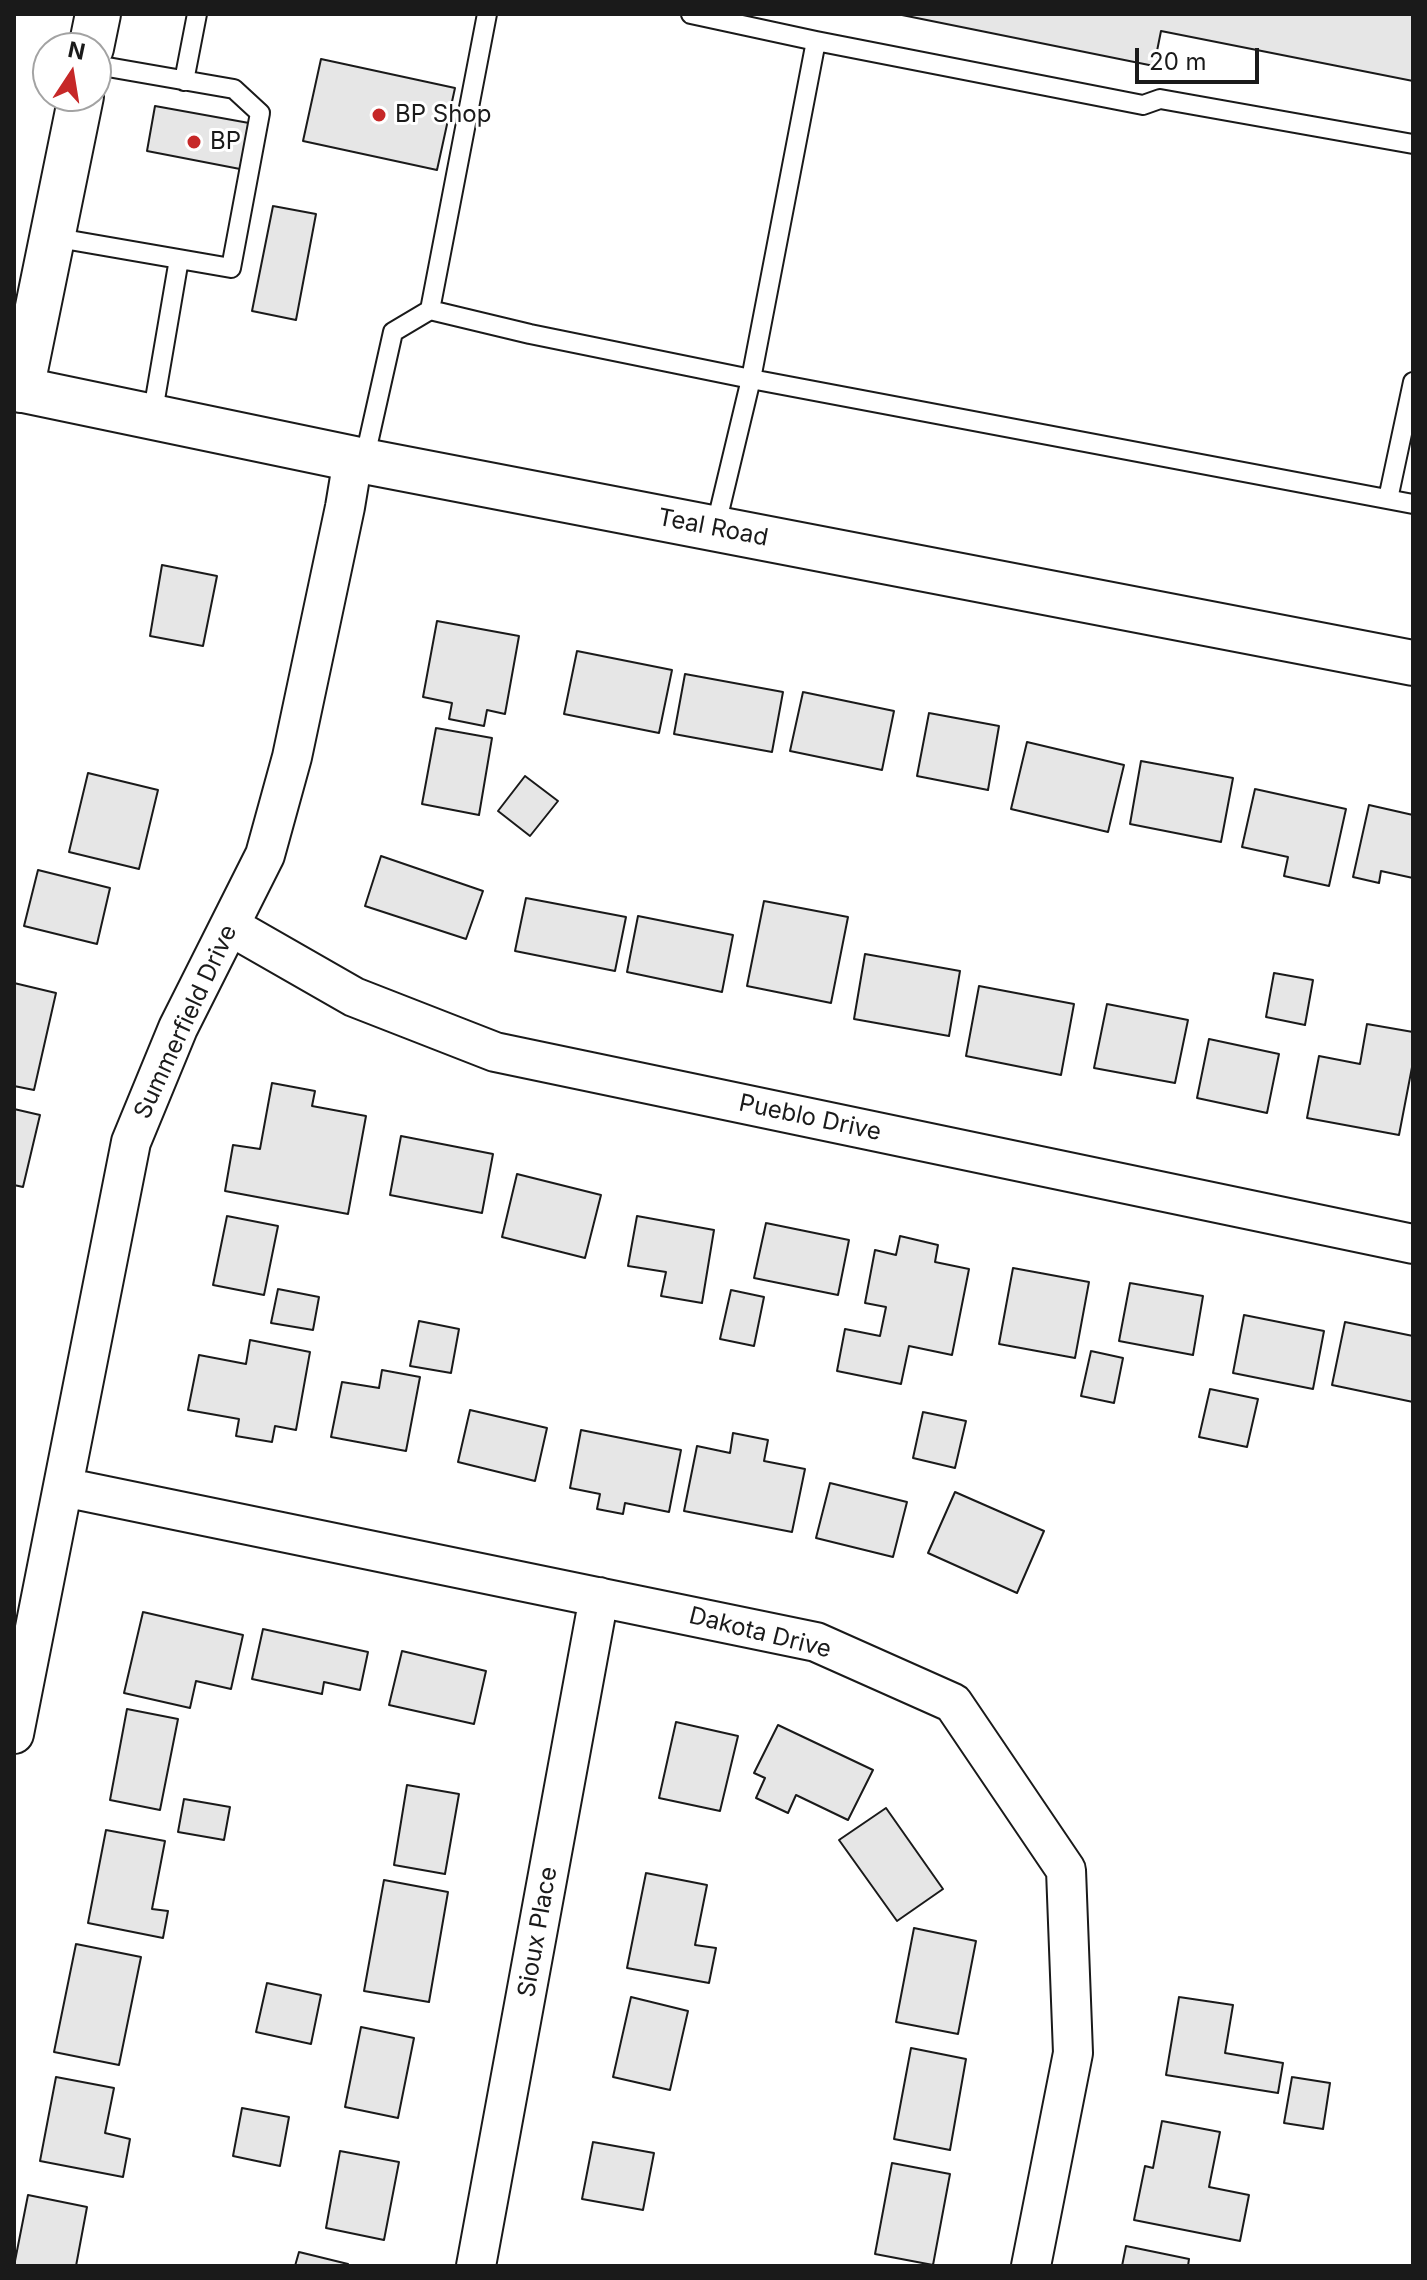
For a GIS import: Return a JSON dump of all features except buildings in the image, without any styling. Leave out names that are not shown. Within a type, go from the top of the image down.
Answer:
[{"type":"main road","points":[[18,389],[78,112]]},
{"type":"main road","name":"Teal Road","points":[[18,389],[358,460],[1413,663]]},
{"type":"street","name":"Summerfield Drive","points":[[14,1734],[131,1142],[178,1028],[265,855],[292,757],[341,523],[358,460]]},
{"type":"street","name":"Pueblo Drive","points":[[230,926],[354,997],[495,1052],[1413,1244]]},
{"type":"street","name":"Dakota Drive","points":[[63,1487],[816,1642],[953,1703],[1066,1870],[1073,2053],[1031,2266]]},
{"type":"street","name":"Sioux Place","points":[[476,2266],[599,1597]]},
{"type":"lane","points":[[184,81],[197,14]]},
{"type":"lane","points":[[430,310],[487,14]]},
{"type":"lane","points":[[691,14],[1143,105],[1160,99],[1413,144]]},
{"type":"lane","points":[[715,529],[751,379],[816,41]]},
{"type":"lane","points":[[52,237],[231,268],[260,113],[234,89],[112,68]]},
{"type":"lane","points":[[152,417],[179,259]]},
{"type":"lane","points":[[358,460],[393,332],[430,310],[530,334],[751,379],[1413,504]]},
{"type":"lane","points":[[1388,499],[1413,382]]},
{"type":"place","name":"BP Shop","points":[[379,115]]},
{"type":"place","name":"BP","points":[[194,142]]}]
